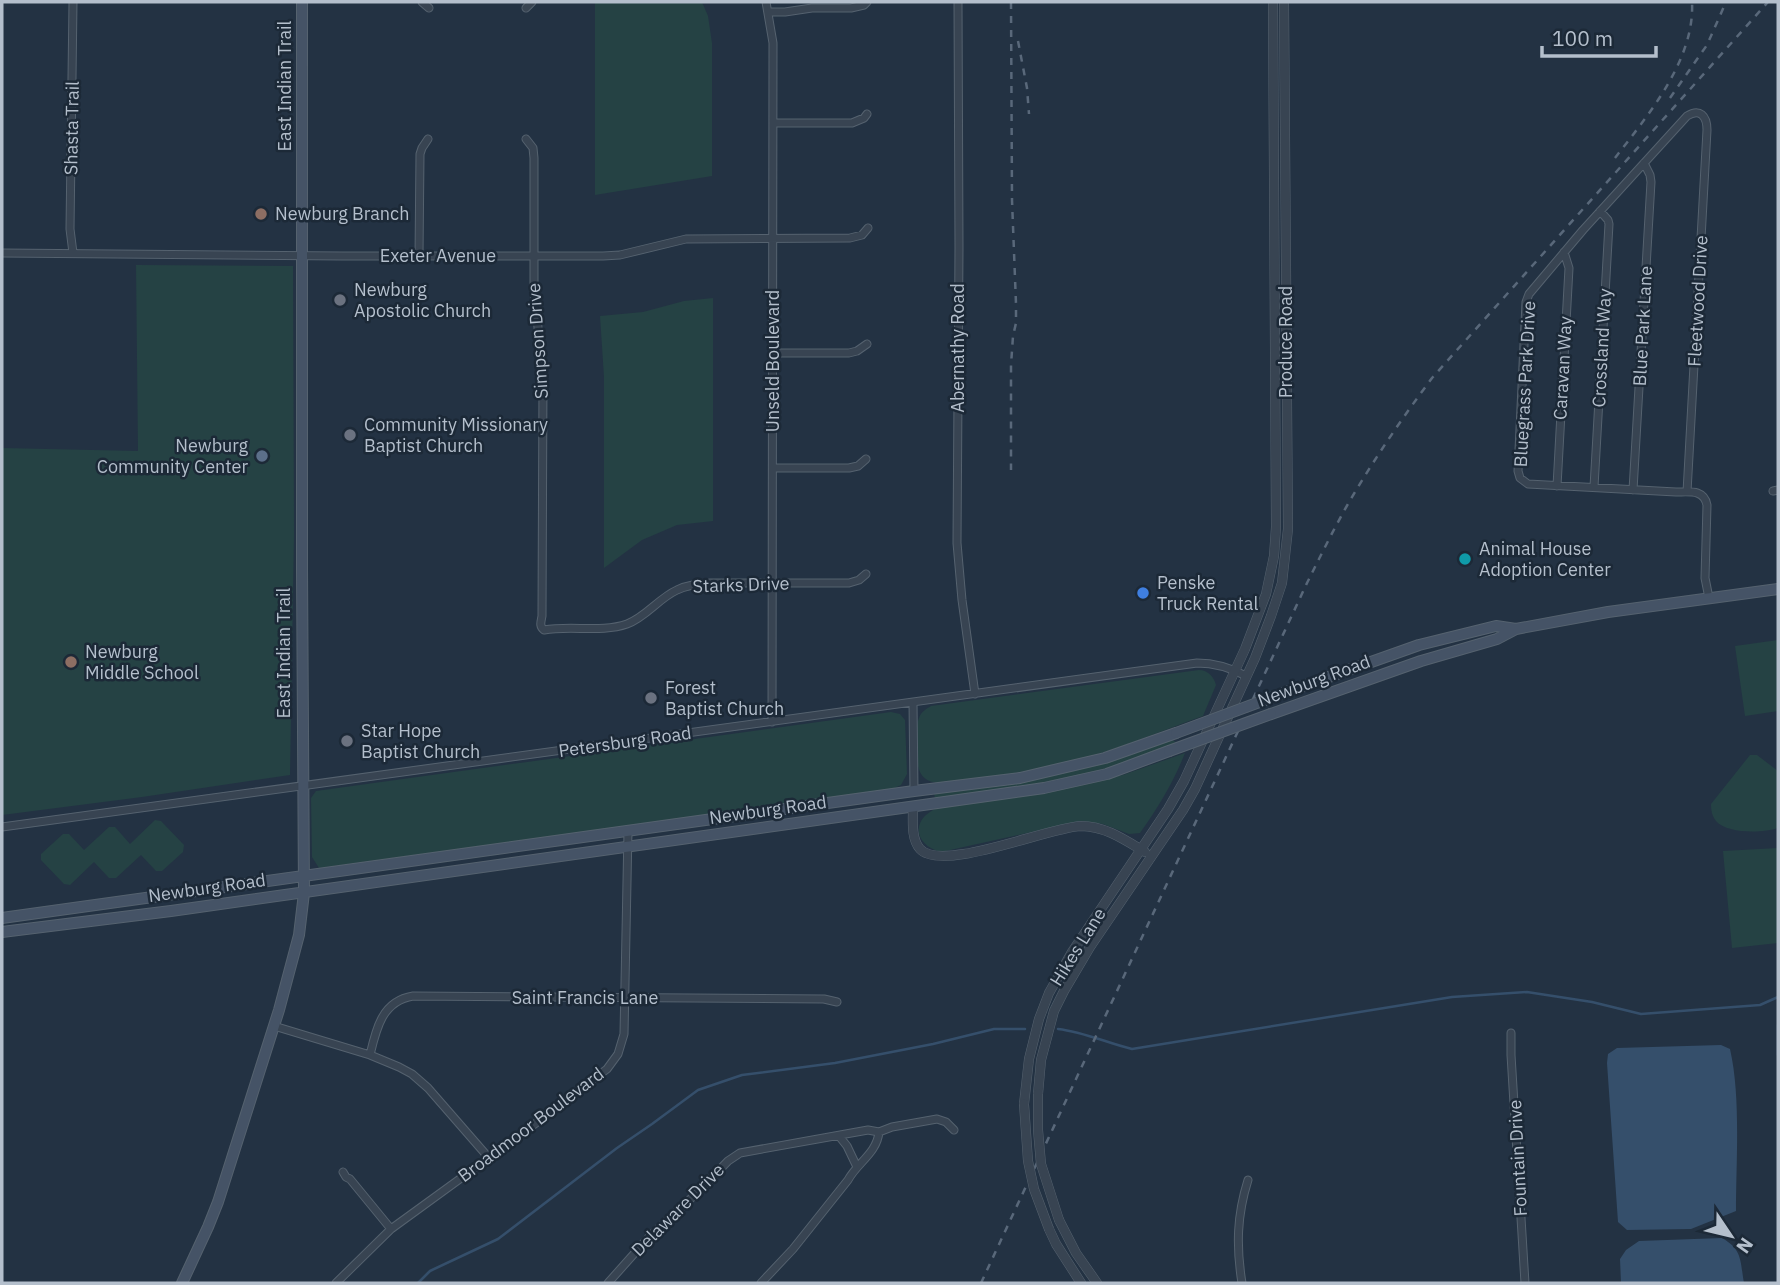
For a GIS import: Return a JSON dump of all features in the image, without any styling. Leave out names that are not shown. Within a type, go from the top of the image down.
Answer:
[{"type":"main road","name":"East Indian Trail","points":[[182,1283],[218,1202],[274,1026],[299,935],[304,893],[302,2]]},
{"type":"main road","name":"Newburg Road","points":[[2,932],[304,893],[1044,788],[1107,774],[1421,661],[1497,639],[1516,629],[1608,612],[1778,589]]},
{"type":"main road","name":"Newburg Road","points":[[2,918],[1020,778],[1105,758],[1374,660],[1496,626],[1516,629]]},
{"type":"street","name":"Shasta Trail","points":[[73,2],[70,229],[73,253]]},
{"type":"street","points":[[422,2],[429,8]]},
{"type":"street","points":[[526,9],[532,2]]},
{"type":"street","name":"Unseld Boulevard","points":[[766,2],[773,43],[772,722]]},
{"type":"street","points":[[769,12],[851,8],[867,2]]},
{"type":"street","name":"Abernathy Road","points":[[958,2],[957,543],[975,694]]},
{"type":"street","name":"Produce Road","points":[[1236,670],[1262,607],[1274,556],[1276,527],[1273,2]]},
{"type":"street","name":"Produce Road","points":[[1246,676],[1282,583],[1286,554],[1283,2]]},
{"type":"street","name":"Bluegrass Park Drive","points":[[1687,492],[1528,484],[1520,478],[1518,471],[1527,297],[1535,284],[1687,116],[1699,113]]},
{"type":"street","name":"Fleetwood Drive","points":[[1687,492],[1707,130],[1706,119],[1699,113]]},
{"type":"street","points":[[773,123],[852,123],[867,114]]},
{"type":"street","points":[[419,256],[419,154],[428,139]]},
{"type":"street","name":"Simpson Drive","points":[[526,139],[533,148],[534,158],[534,288],[543,377],[542,628]]},
{"type":"street","name":"Blue Park Lane","points":[[1633,489],[1651,182],[1644,163]]},
{"type":"street","name":"Crossland Way","points":[[1594,487],[1609,224],[1601,211]]},
{"type":"street","name":"Exeter Avenue","points":[[2,253],[620,255],[686,239],[850,238],[862,235],[868,228]]},
{"type":"street","name":"Caravan Way","points":[[1557,486],[1569,268],[1564,252]]},
{"type":"street","points":[[773,353],[849,353],[867,344]]},
{"type":"street","points":[[773,468],[849,468],[858,466],[866,459]]},
{"type":"street","points":[[1687,492],[1699,493],[1706,500],[1705,578],[1709,598]]},
{"type":"street","name":"Starks Drive","points":[[542,628],[603,628],[624,625],[641,617],[677,590],[693,584],[849,583],[866,574]]},
{"type":"street","name":"Petersburg Road","points":[[2,827],[1197,663],[1236,670],[1246,676]]},
{"type":"street","name":"Hikes Lane","points":[[1082,1283],[1056,1244],[1032,1179],[1024,1104],[1029,1059],[1039,1019],[1049,993],[1072,952],[1142,849],[1184,781],[1236,670]]},
{"type":"street","name":"Hikes Lane","points":[[1097,1283],[1076,1253],[1059,1220],[1041,1164],[1038,1094],[1041,1060],[1054,1011],[1064,991],[1090,947],[1153,856],[1195,789],[1246,676]]},
{"type":"street","points":[[913,702],[914,791]]},
{"type":"street","points":[[913,808],[916,844],[922,852],[930,855],[960,855],[1077,826],[1103,829],[1153,856]]},
{"type":"street","name":"Broadmoor Boulevard","points":[[336,1283],[391,1229],[602,1074],[614,1062],[624,1034],[628,831]]},
{"type":"street","name":"Saint Francis Lane","points":[[370,1055],[383,1014],[396,1002],[407,997],[824,999],[837,1002]]},
{"type":"street","points":[[274,1026],[370,1055],[399,1067],[421,1081],[489,1158]]},
{"type":"street","name":"Fountain Drive","points":[[1511,1033],[1525,1283]]},
{"type":"street","name":"Delaware Drive","points":[[608,1283],[649,1237],[732,1158],[749,1151],[868,1130],[879,1132],[937,1119],[946,1122],[954,1130]]},
{"type":"street","points":[[761,1283],[810,1230],[878,1142],[879,1132]]},
{"type":"street","points":[[839,1136],[857,1167]]},
{"type":"street","points":[[343,1172],[391,1229]]},
{"type":"street","points":[[1242,1283],[1239,1219],[1242,1196],[1248,1180]]},
{"type":"green space","points":[[595,2],[702,2],[708,16],[712,43],[712,176],[595,195]]},
{"type":"green space","points":[[136,265],[293,266],[294,534],[290,775],[2,815],[2,448],[138,451]]},
{"type":"green space","points":[[713,298],[713,521],[677,525],[642,540],[604,568],[604,377],[600,316],[643,312],[684,301]]},
{"type":"green space","points":[[1778,640],[1778,711],[1745,716],[1735,646]]},
{"type":"green space","points":[[1199,670],[1210,674],[1216,685],[1203,716],[1116,748],[1050,767],[942,783],[926,779],[919,770],[917,723],[921,714],[931,706]]},
{"type":"green space","points":[[891,712],[900,714],[905,720],[907,774],[901,785],[890,790],[319,868],[312,857],[311,798],[316,791]]},
{"type":"green space","points":[[1172,740],[1176,742],[1170,746],[1098,771],[1031,785],[935,799],[934,793]]},
{"type":"green space","points":[[1185,753],[1165,794],[1140,833],[1129,834],[1103,824],[1081,821],[941,852],[925,844],[919,832],[922,819],[937,808],[1019,796],[1123,775]]},
{"type":"green space","points":[[1750,755],[1757,755],[1778,771],[1778,828],[1764,831],[1736,830],[1721,825],[1713,815],[1711,804]]},
{"type":"green space","points":[[155,820],[161,821],[184,845],[183,852],[162,871],[156,871],[141,855],[116,878],[109,878],[94,862],[70,885],[64,884],[41,860],[41,854],[63,834],[69,834],[84,850],[109,827],[115,827],[130,844]]},
{"type":"green space","points":[[1778,848],[1778,943],[1732,948],[1723,851]]},
{"type":"water","points":[[1721,1045],[1730,1049],[1736,1088],[1736,1211],[1691,1229],[1627,1230],[1618,1222],[1608,1054],[1617,1048]]},
{"type":"water","points":[[1722,1238],[1737,1252],[1744,1283],[1621,1283],[1620,1259],[1626,1250],[1639,1241]]},
{"type":"waterway","points":[[1058,1029],[1132,1049],[1452,997],[1527,992],[1592,1002],[1641,1014],[1760,1005],[1778,997]]},
{"type":"waterway","points":[[1778,1025],[1778,1055]]},
{"type":"waterway","points":[[418,1283],[430,1271],[498,1239],[698,1090],[742,1075],[835,1063],[994,1029],[1025,1029]]},
{"type":"railway","points":[[1011,2],[1012,200],[1016,304],[1011,365],[1011,470]]},
{"type":"railway","points":[[1615,158],[1655,105],[1678,66],[1691,24],[1692,2]]},
{"type":"railway","points":[[1670,98],[1707,45],[1726,2]]},
{"type":"railway","points":[[981,1283],[1307,583],[1358,487],[1432,378],[1768,2]]},
{"type":"railway","points":[[1018,41],[1029,114]]},
{"type":"place","name":"Newburg Branch","points":[[261,214]]},
{"type":"place","name":"Newburg Apostolic Church","points":[[340,300]]},
{"type":"place","name":"Community Missionary Baptist Church","points":[[350,435]]},
{"type":"place","name":"Newburg Community Center","points":[[262,456]]},
{"type":"place","name":"Animal House Adoption Center","points":[[1465,559]]},
{"type":"place","name":"Penske Truck Rental","points":[[1143,593]]},
{"type":"place","name":"Newburg Middle School","points":[[71,662]]},
{"type":"place","name":"Forest Baptist Church","points":[[651,698]]},
{"type":"place","name":"Star Hope Baptist Church","points":[[347,741]]}]
